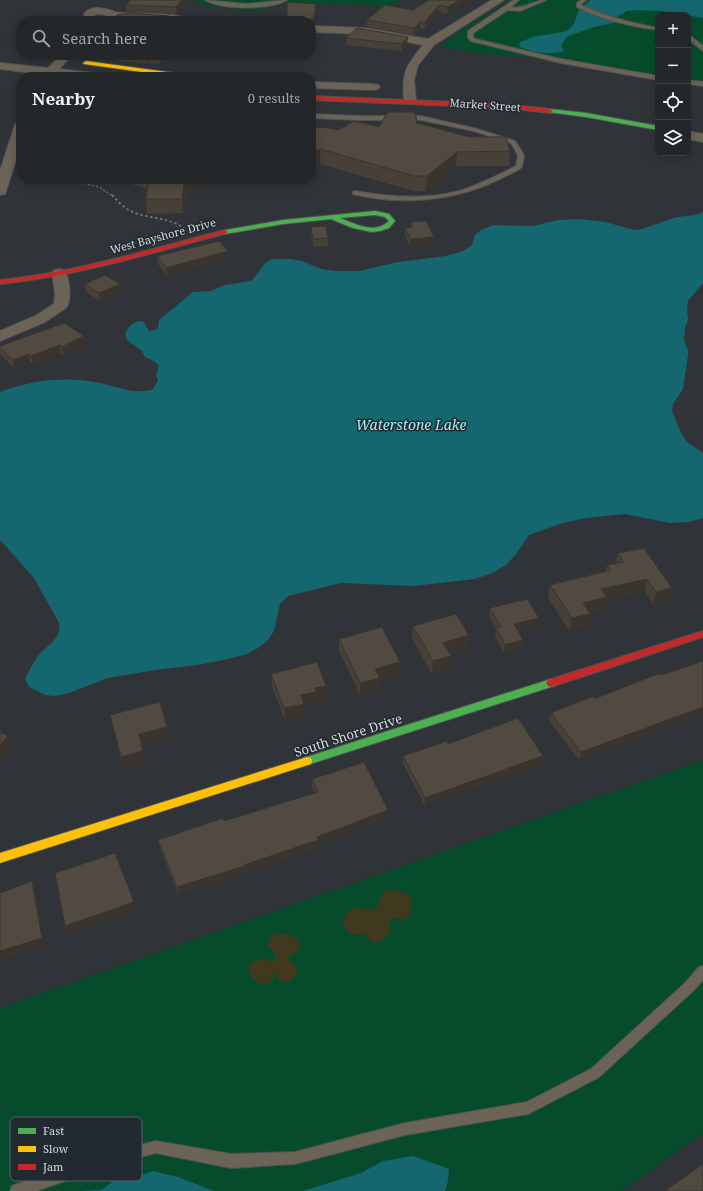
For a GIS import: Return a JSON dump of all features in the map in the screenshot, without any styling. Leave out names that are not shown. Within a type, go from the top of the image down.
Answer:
[{"type":"street","points":[[410,101],[408,80],[413,65],[430,43],[503,4]]},
{"type":"street","points":[[89,16],[88,14],[96,11],[104,11],[115,16]]},
{"type":"street","points":[[316,29],[365,31],[430,43]]},
{"type":"street","points":[[50,72],[62,60]]},
{"type":"street","points":[[86,63],[133,72]]},
{"type":"street","points":[[0,66],[36,72]]},
{"type":"street","points":[[316,85],[374,87]]},
{"type":"street","name":"Market Street","points":[[316,98],[505,106],[548,110],[655,128]]},
{"type":"street","points":[[691,136],[703,138]]},
{"type":"street","points":[[0,191],[16,141]]},
{"type":"street","name":"West Bayshore Drive","points":[[0,282],[59,274],[99,266],[193,240],[254,226],[381,213],[389,216],[392,221],[388,227],[375,231],[333,218]]},
{"type":"street","points":[[0,336],[38,320],[55,311],[61,305],[62,293],[59,274]]},
{"type":"street","name":"South Shore Drive","points":[[0,858],[206,794],[703,634]]},
{"type":"lane","points":[[207,0],[224,4],[242,5],[262,5],[285,0]]},
{"type":"lane","points":[[517,0],[503,4],[470,32],[470,37],[473,40],[561,60],[655,77]]},
{"type":"lane","points":[[503,4],[514,10],[518,10],[544,0]]},
{"type":"lane","points":[[584,0],[579,3],[578,6],[598,16],[655,28]]},
{"type":"lane","points":[[691,39],[703,49]]},
{"type":"lane","points":[[691,82],[703,84]]},
{"type":"lane","points":[[316,116],[357,121],[402,117],[429,120],[475,130],[513,142],[521,155],[519,167],[497,179],[454,194],[409,198],[378,197],[355,192]]},
{"type":"lane","points":[[316,120],[319,123]]},
{"type":"lane","points":[[142,1150],[156,1147],[231,1161],[294,1158],[405,1129],[528,1108],[595,1073],[689,987],[703,972]]},
{"type":"lane","points":[[17,1191],[46,1181]]},
{"type":"path","points":[[82,184],[109,192],[119,203],[131,211],[141,215],[173,220],[183,227],[193,240]]},
{"type":"green space","points":[[195,0],[401,0],[387,7],[359,4],[286,3],[257,11],[204,6]]},
{"type":"green space","points":[[511,0],[637,0],[656,10],[668,12],[655,12],[655,75],[609,67],[476,53],[440,47],[461,30]]},
{"type":"green space","points":[[691,16],[703,18],[703,83],[691,81]]},
{"type":"green space","points":[[703,760],[703,1133],[622,1191],[0,1191],[0,1008]]},
{"type":"sand","points":[[388,890],[394,890],[410,896],[412,909],[410,915],[405,920],[394,918],[389,920],[391,930],[384,939],[374,943],[366,935],[351,933],[347,930],[344,919],[348,912],[356,908],[375,909],[382,894]]},
{"type":"sand","points":[[278,933],[291,935],[298,940],[300,947],[298,952],[291,954],[287,959],[296,966],[298,971],[294,978],[287,981],[282,982],[278,979],[277,974],[275,973],[273,979],[268,984],[256,982],[249,972],[249,964],[262,958],[271,962],[275,959],[275,954],[268,945],[271,938]]},
{"type":"water","points":[[591,0],[703,0],[703,18],[691,16],[691,12],[627,11],[615,18],[617,22],[594,27],[568,36],[561,45],[564,51],[542,53],[520,47],[519,43],[532,37],[568,30],[574,24],[579,9]]},
{"type":"water","name":"Waterstone Lake","points":[[703,212],[703,283],[688,301],[688,319],[685,328],[684,340],[688,350],[688,355],[683,389],[673,404],[672,411],[681,433],[687,442],[703,453],[703,518],[689,522],[670,523],[625,514],[586,518],[563,523],[529,535],[516,554],[506,565],[492,573],[475,579],[414,586],[341,583],[288,596],[280,604],[274,631],[268,640],[247,654],[198,665],[108,678],[69,693],[55,696],[45,695],[29,687],[25,679],[38,656],[56,638],[59,623],[34,578],[0,540],[0,392],[24,385],[50,380],[88,381],[134,391],[151,390],[154,388],[158,379],[156,375],[159,366],[154,361],[145,357],[142,351],[127,340],[125,334],[130,326],[134,323],[143,321],[149,331],[158,329],[159,320],[193,292],[211,291],[225,285],[251,281],[265,263],[272,259],[291,259],[302,261],[321,269],[335,271],[360,271],[398,262],[446,256],[463,251],[472,245],[475,235],[481,230],[493,225],[533,226],[558,220],[578,219],[606,222],[639,230],[677,217],[696,215]]},
{"type":"water","points":[[413,1156],[449,1169],[445,1191],[303,1191],[361,1173],[383,1161]]},
{"type":"water","points":[[153,1171],[178,1177],[214,1191],[79,1191],[101,1190],[114,1181],[142,1181],[142,1175]]},
{"type":"building","points":[[130,0],[182,0],[176,7],[126,5]]},
{"type":"building","points":[[429,0],[460,0],[448,7],[439,5],[425,22],[420,22],[414,28],[367,20],[385,5],[413,10]]},
{"type":"building","points":[[287,2],[316,4],[314,16],[287,16]]},
{"type":"building","points":[[131,13],[169,16],[116,16]]},
{"type":"building","points":[[357,28],[408,37],[402,44],[346,38]]},
{"type":"building","points":[[388,112],[415,112],[417,123],[470,137],[506,137],[510,151],[457,152],[427,176],[414,176],[320,149],[316,151],[316,127],[338,130],[354,121],[379,127]]},
{"type":"building","points":[[148,184],[184,184],[182,199],[146,199]]},
{"type":"building","points":[[426,221],[434,237],[411,239],[405,228],[413,227],[411,222]]},
{"type":"building","points":[[326,226],[328,238],[313,239],[311,227]]},
{"type":"building","points":[[219,241],[228,251],[166,268],[157,256]]},
{"type":"building","points":[[105,275],[120,284],[99,293],[85,284]]},
{"type":"building","points":[[64,323],[84,336],[62,347],[60,345],[31,356],[29,354],[13,360],[0,347],[0,346]]},
{"type":"building","points":[[644,548],[672,588],[656,592],[647,579],[601,589],[607,597],[583,603],[590,614],[572,618],[550,585],[611,570],[607,565],[623,562],[618,553]]},
{"type":"building","points":[[527,599],[539,618],[514,624],[523,640],[505,645],[496,628],[501,627],[490,608]]},
{"type":"building","points":[[456,614],[469,635],[443,643],[451,656],[433,661],[413,626]]},
{"type":"building","points":[[382,627],[400,662],[375,669],[380,678],[360,683],[339,639]]},
{"type":"building","points":[[703,661],[703,707],[581,752],[551,713],[593,696],[594,699],[660,673],[661,675]]},
{"type":"building","points":[[317,662],[326,686],[315,688],[316,692],[301,695],[304,704],[284,708],[271,674]]},
{"type":"building","points":[[160,702],[167,727],[139,734],[143,751],[121,757],[110,715]]},
{"type":"building","points":[[518,718],[543,756],[425,798],[403,756],[447,741],[448,744]]},
{"type":"building","points":[[0,732],[8,736],[0,745]]},
{"type":"building","points":[[364,762],[388,810],[317,837],[318,840],[244,865],[245,866],[177,887],[158,840],[223,818],[224,821],[318,792],[312,779]]},
{"type":"building","points":[[115,853],[134,902],[65,926],[55,873]]},
{"type":"building","points":[[32,881],[42,938],[0,951],[0,893]]},
{"type":"building","points":[[703,1164],[703,1191],[665,1191]]},
{"type":"traffic: fast","points":[[550,111],[586,115],[655,127]]},
{"type":"traffic: fast","points":[[225,232],[283,222],[375,213],[387,215],[392,221],[386,227],[372,230],[356,227],[333,218]]},
{"type":"traffic: fast","points":[[307,761],[551,683]]},
{"type":"traffic: slow","points":[[86,63],[153,72]]},
{"type":"traffic: slow","points":[[0,858],[307,761]]},
{"type":"traffic: jam","points":[[316,98],[505,106],[550,111]]},
{"type":"traffic: jam","points":[[0,282],[57,275],[85,269],[225,232]]},
{"type":"traffic: jam","points":[[551,683],[703,634]]}]
